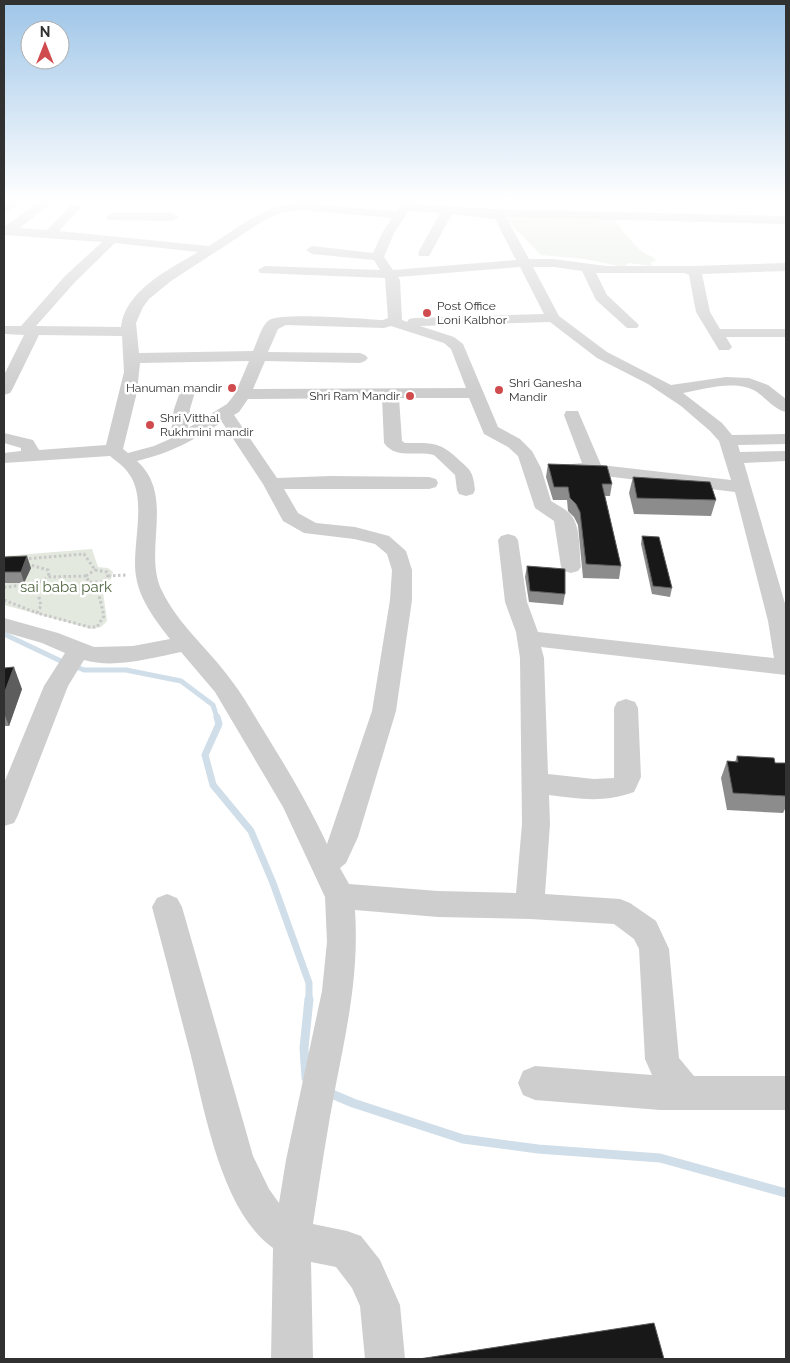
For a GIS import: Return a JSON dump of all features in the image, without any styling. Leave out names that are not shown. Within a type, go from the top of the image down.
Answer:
[{"type":"street","points":[[4,390],[10,366],[29,331],[84,264]]},
{"type":"street","points":[[119,454],[132,373],[133,358],[128,332],[131,316],[140,301],[160,283],[187,264]]},
{"type":"street","points":[[380,264],[393,280],[396,323]]},
{"type":"street","points":[[265,270],[390,274],[518,264]]},
{"type":"street","points":[[525,264],[553,318],[602,355],[687,402],[716,427],[727,440],[780,605],[786,660]]},
{"type":"street","points":[[554,264],[572,264],[587,268],[692,270],[786,267]]},
{"type":"street","points":[[587,268],[602,297],[632,325]]},
{"type":"street","points":[[692,270],[699,287],[704,312],[724,347]]},
{"type":"street","points":[[4,458],[119,454],[160,450],[178,442],[233,408],[243,394],[271,327],[275,323],[286,321],[396,323],[553,318]]},
{"type":"street","points":[[396,323],[449,340],[461,352],[490,430],[523,450],[531,467],[542,504],[548,510],[557,513],[563,518],[566,525],[571,567]]},
{"type":"street","points":[[4,330],[128,332]]},
{"type":"street","points":[[716,333],[786,333]]},
{"type":"street","points":[[133,358],[259,356],[360,358]]},
{"type":"street","points":[[668,390],[733,382],[749,383],[759,386],[786,407]]},
{"type":"street","points":[[178,442],[182,409],[187,392]]},
{"type":"street","points":[[390,393],[392,442],[395,446],[401,448],[429,448],[440,451],[464,474],[466,490]]},
{"type":"street","points":[[243,394],[475,393]]},
{"type":"street","points":[[225,414],[272,484],[290,517],[311,529],[355,533],[382,540],[396,551],[402,570],[401,600],[384,711],[344,837],[336,855],[323,865]]},
{"type":"street","points":[[572,416],[593,469]]},
{"type":"street","points":[[4,438],[27,444],[30,448],[30,456]]},
{"type":"street","points":[[727,440],[786,439]]},
{"type":"street","points":[[119,454],[138,472],[147,495],[146,575],[150,589],[165,618],[223,686],[295,804],[323,865],[340,896],[342,942],[338,991],[304,1160],[292,1239],[292,1359]]},
{"type":"street","points":[[732,458],[786,456]]},
{"type":"street","points":[[531,467],[593,469],[743,487]]},
{"type":"street","points":[[272,484],[330,482],[429,483]]},
{"type":"street","points":[[508,540],[516,602],[528,638],[532,658],[536,824],[530,906]]},
{"type":"street","points":[[4,626],[50,638],[73,660]]},
{"type":"street","points":[[528,638],[786,668]]},
{"type":"street","points":[[5,806],[56,686],[73,660],[92,655],[133,654],[187,643]]},
{"type":"street","points":[[535,783],[596,789],[617,789],[625,785],[628,777],[626,708]]},
{"type":"street","points":[[340,896],[438,904],[530,906],[620,912],[646,930],[654,949],[662,1059],[668,1073],[687,1093]]},
{"type":"street","points":[[167,907],[236,1161],[256,1202],[272,1225],[292,1239],[347,1250],[366,1274],[380,1305],[385,1359]]},
{"type":"street","points":[[535,1083],[687,1093],[786,1093]]},
{"type":"path","points":[[22,559],[84,554],[95,570]]},
{"type":"path","points":[[20,564],[28,564],[48,570],[49,577]]},
{"type":"path","points":[[4,587],[21,587],[32,582],[36,584],[49,577],[86,576],[95,570],[104,570],[109,575],[105,580],[96,583],[89,582],[86,576]]},
{"type":"path","points":[[4,600],[37,613],[97,627],[104,616],[96,583]]},
{"type":"path","points":[[36,584],[41,606],[37,613]]},
{"type":"green space","points":[[607,264],[627,264],[624,267]]},
{"type":"green space","points":[[633,264],[650,264],[652,266]]},
{"type":"green space","name":"sai baba park","points":[[92,549],[98,567],[108,568],[113,572],[111,579],[102,585],[107,621],[101,627],[92,629],[4,605],[4,556]]},
{"type":"building","points":[[548,464],[607,466],[612,484],[602,484],[621,566],[586,564],[580,512],[570,498],[568,487],[554,487]]},
{"type":"building","points":[[633,477],[710,482],[716,500],[637,498]]},
{"type":"building","points":[[642,536],[659,537],[672,588],[653,586]]},
{"type":"building","points":[[27,556],[21,572],[4,572],[4,557]]},
{"type":"building","points":[[527,566],[565,569],[565,594],[530,591]]},
{"type":"building","points":[[14,667],[4,694],[4,668]]},
{"type":"building","points":[[737,756],[774,758],[775,763],[786,763],[786,796],[733,793],[727,761],[738,762]]},
{"type":"building","points":[[654,1323],[664,1359],[419,1359]]},
{"type":"waterway","points":[[4,634],[65,663]]},
{"type":"waterway","points":[[74,666],[84,670],[126,670],[181,681],[213,705],[217,718]]},
{"type":"waterway","points":[[217,717],[219,724],[205,755],[213,785],[251,831],[273,883],[309,983],[309,999]]},
{"type":"waterway","points":[[306,1078],[304,1048],[309,999]]},
{"type":"waterway","points":[[327,1092],[353,1103],[463,1139],[538,1149],[660,1158],[786,1193]]},
{"type":"place","name":"Post Office Loni Kalbhor","points":[[427,313]]},
{"type":"place","name":"Hanuman mandir","points":[[232,388]]},
{"type":"place","name":"Shri Ganesha Mandir","points":[[499,390]]},
{"type":"place","name":"Shri Ram Mandir","points":[[410,396]]},
{"type":"place","name":"Shri Vitthal Rukhmini mandir","points":[[150,425]]}]
